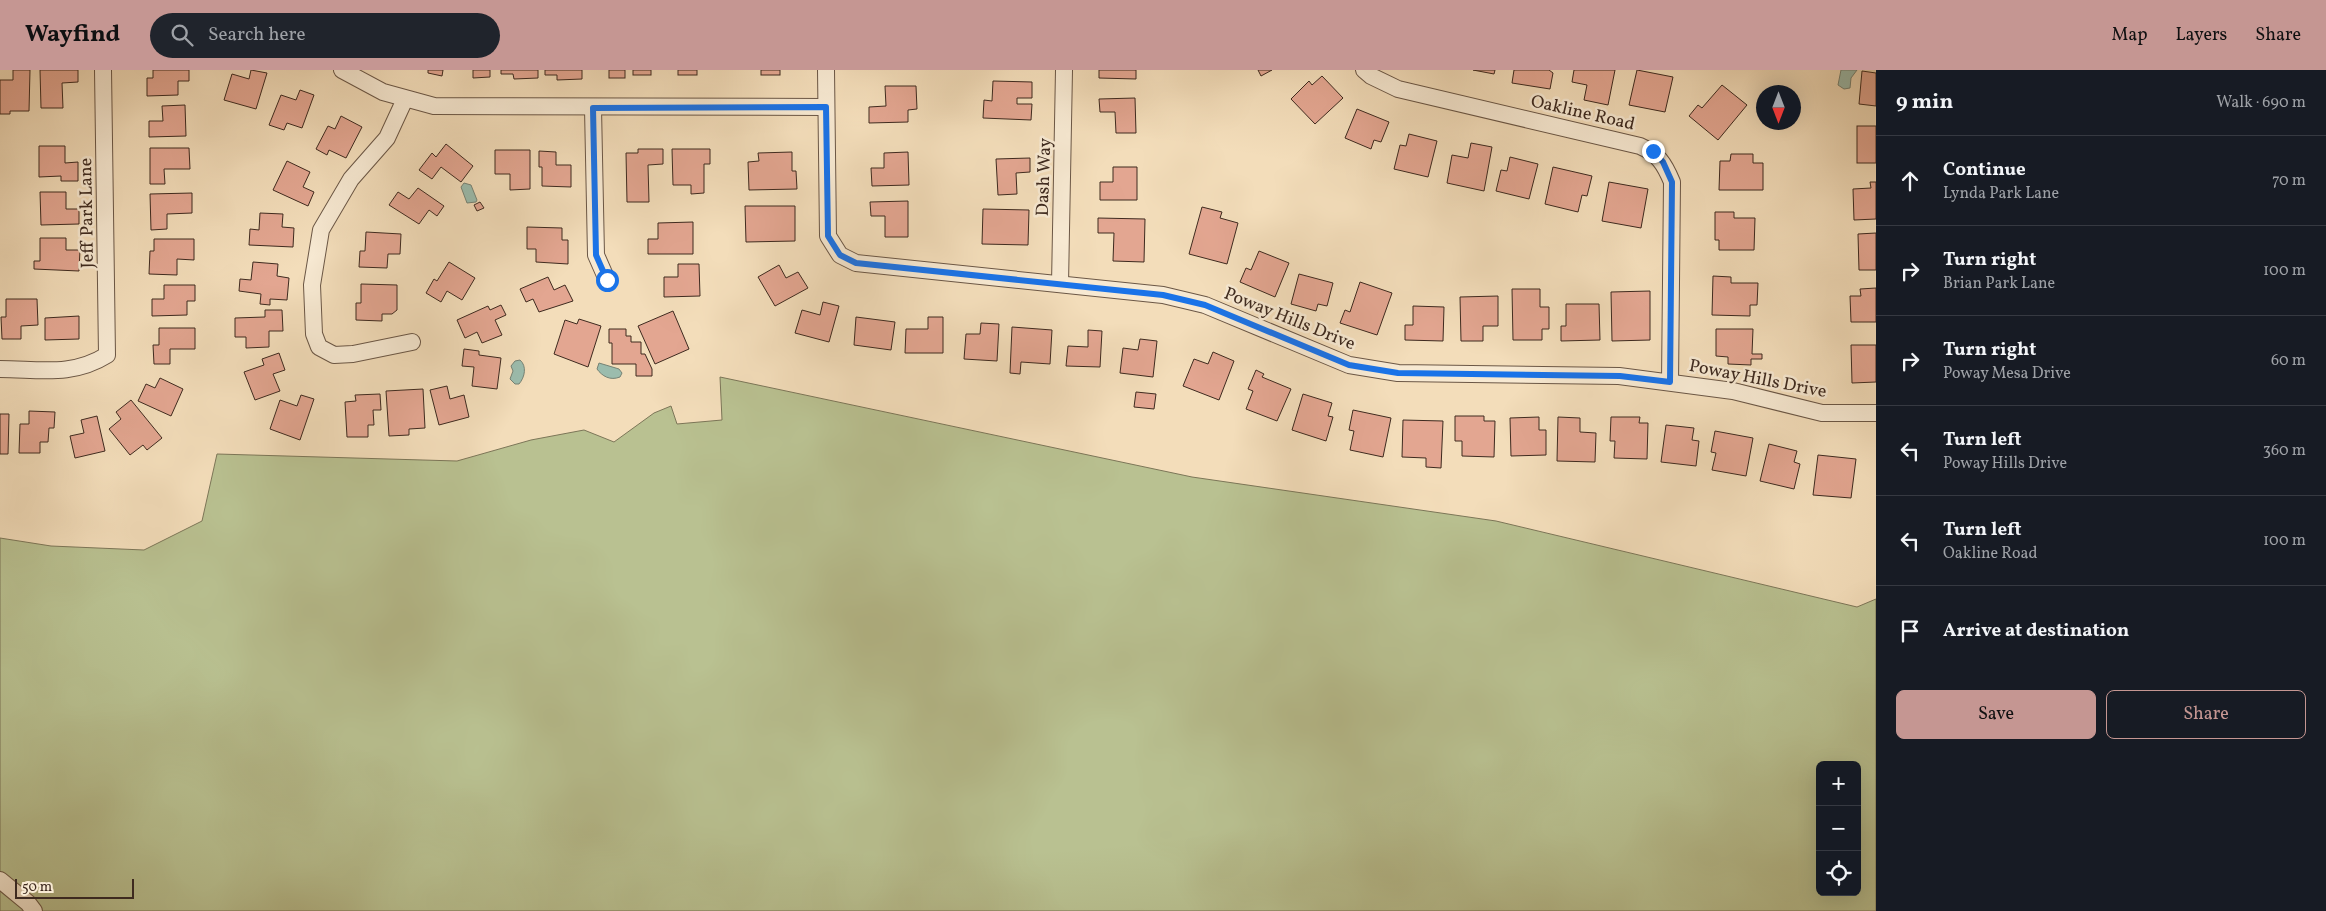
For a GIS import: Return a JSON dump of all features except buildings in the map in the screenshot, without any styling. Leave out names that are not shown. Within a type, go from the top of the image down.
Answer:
[{"type":"street","name":"Jeff Park Lane","points":[[0,368],[72,370],[91,365],[107,355],[103,70]]},
{"type":"street","points":[[342,70],[383,92],[434,106],[593,108],[826,107],[826,70]]},
{"type":"street","name":"Dash Way","points":[[1060,284],[1064,70]]},
{"type":"street","name":"Oakline Road","points":[[1364,70],[1371,76],[1398,89],[1640,146],[1653,151],[1663,162],[1672,182],[1670,382]]},
{"type":"street","points":[[405,99],[387,138],[351,180],[321,230],[312,285],[314,334],[319,347],[334,355],[354,354],[412,342]]},
{"type":"street","name":"Poway Hills Drive","points":[[826,107],[828,236],[840,255],[856,263],[1163,295],[1205,305],[1349,365],[1398,373],[1620,376],[1733,391],[1822,413],[1876,413]]},
{"type":"street","points":[[593,108],[596,255],[607,280]]},
{"type":"street","points":[[0,880],[28,903],[34,911]]},
{"type":"green space","points":[[720,377],[1192,477],[1496,521],[1857,607],[1876,599],[1876,911],[0,911],[0,538],[51,546],[144,550],[202,521],[217,454],[457,461],[531,440],[584,430],[614,442],[654,413],[671,406],[677,424],[722,420]]},
{"type":"shaded area","points":[[1841,70],[1857,70],[1851,78],[1850,88],[1844,89],[1838,85]]},
{"type":"shaded area","points":[[464,183],[471,185],[477,200],[476,202],[467,203],[461,187]]},
{"type":"shaded area","points":[[520,360],[524,365],[524,375],[519,384],[515,384],[510,379],[513,371],[511,366],[515,361]]},
{"type":"shaded area","points":[[599,363],[619,369],[622,373],[620,377],[610,378],[601,374],[597,369]]},
{"type":"route","points":[[607,280],[596,255],[593,108],[826,107],[828,236],[840,255],[856,263],[1163,295],[1205,305],[1349,365],[1398,373],[1620,376],[1670,382],[1672,182],[1663,162],[1653,151]]}]
